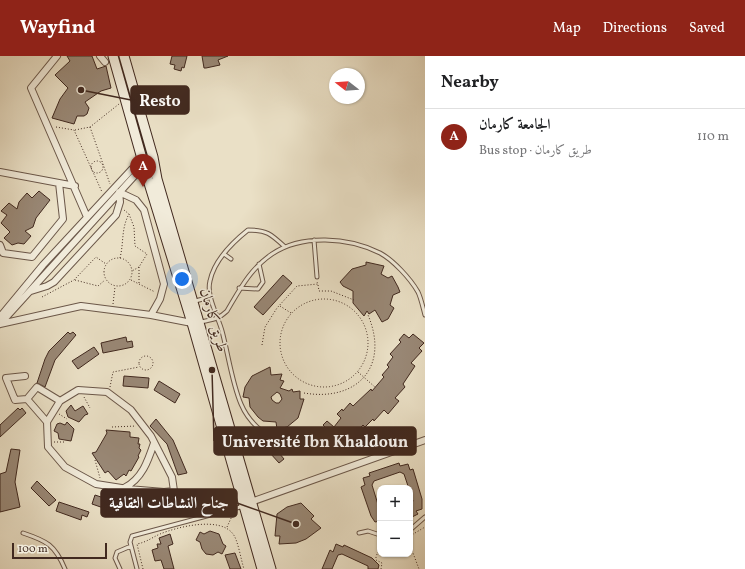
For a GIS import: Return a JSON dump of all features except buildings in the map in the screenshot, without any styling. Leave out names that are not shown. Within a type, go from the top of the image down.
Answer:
[{"type":"street","points":[[57,56],[31,88],[75,186],[87,217]]},
{"type":"street","points":[[100,56],[104,62]]},
{"type":"street","name":"طريق كارمان","points":[[113,56],[143,163],[196,322],[243,505],[262,569]]},
{"type":"street","name":"طريق كارمان","points":[[124,56],[194,301],[196,322]]},
{"type":"street","points":[[0,317],[44,265],[132,169],[143,163],[153,161]]},
{"type":"street","points":[[0,324],[137,173],[143,163]]},
{"type":"street","points":[[0,172],[75,186]]},
{"type":"street","points":[[0,245],[3,253],[32,257],[63,219],[59,183]]},
{"type":"street","points":[[31,291],[54,282],[116,215],[120,202],[119,192]]},
{"type":"street","points":[[119,192],[136,200],[144,210],[164,284],[161,295],[151,315]]},
{"type":"street","points":[[0,324],[81,306],[196,322]]},
{"type":"street","points":[[0,374],[6,378],[15,400],[27,399],[37,386],[60,401]]},
{"type":"street","points":[[6,378],[25,376]]},
{"type":"street","points":[[46,422],[60,401],[78,390],[107,392],[131,410],[154,443],[172,477],[174,491]]},
{"type":"street","points":[[27,399],[46,422],[48,447],[65,468],[96,484],[164,492],[174,491],[185,499]]},
{"type":"street","points":[[243,505],[425,440]]},
{"type":"street","points":[[123,488],[131,484],[146,466],[154,443]]},
{"type":"street","name":"طريق كارمان","points":[[243,505],[271,569]]},
{"type":"lane","points":[[285,247],[271,234],[260,230],[248,230],[238,238],[217,264],[210,281],[211,297],[241,404],[249,418],[271,438],[289,446],[311,450],[321,450]]},
{"type":"lane","points":[[196,322],[218,318],[227,311],[240,288],[259,264],[285,247],[314,240],[329,240],[364,246],[381,253],[394,264],[418,292],[425,315]]},
{"type":"lane","points":[[314,240],[317,277]]},
{"type":"lane","points":[[224,254],[231,259]]},
{"type":"lane","points":[[240,288],[258,289],[263,282],[259,264]]},
{"type":"lane","points":[[194,301],[211,297]]},
{"type":"lane","points":[[138,569],[131,546],[130,540],[132,536],[243,505]]},
{"type":"lane","points":[[413,527],[425,517]]},
{"type":"lane","points":[[360,533],[368,531],[377,534]]},
{"type":"lane","points":[[23,533],[46,541],[58,552],[66,569]]},
{"type":"lane","points":[[120,569],[115,558],[117,552],[131,546]]},
{"type":"path","points":[[48,126],[74,130],[90,127],[125,99]]},
{"type":"path","points":[[90,127],[112,190]]},
{"type":"path","points":[[74,130],[105,198]]},
{"type":"path","points":[[91,169],[91,165],[95,161],[100,162],[103,165]]},
{"type":"path","points":[[91,169],[94,172],[99,172],[103,168],[103,165]]},
{"type":"path","points":[[120,258],[123,247],[122,235],[124,224],[129,214],[134,227],[136,246],[147,254],[138,267],[132,271]]},
{"type":"path","points":[[42,297],[74,280],[96,257],[106,264]]},
{"type":"path","points":[[120,258],[127,261],[132,271],[130,279],[126,284],[116,287],[106,280],[103,272],[106,264],[112,259],[120,258]]},
{"type":"path","points":[[138,267],[139,284]]},
{"type":"path","points":[[317,277],[319,291],[331,291],[350,297],[354,300]]},
{"type":"path","points":[[130,279],[161,295]]},
{"type":"path","points":[[74,280],[98,286],[106,280]]},
{"type":"path","points":[[262,345],[265,326],[297,286],[318,284]]},
{"type":"path","points":[[113,310],[116,287]]},
{"type":"path","points":[[318,299],[333,300],[351,308],[362,318],[368,343],[366,358],[358,372],[349,380],[336,386],[311,387],[299,379],[285,365],[280,352],[280,338],[284,324],[291,313],[304,303],[318,299]]},
{"type":"path","points":[[280,306],[291,313]]},
{"type":"path","points":[[304,393],[327,396],[337,394],[356,385],[364,377],[375,354],[375,334],[368,315]]},
{"type":"path","points":[[145,355],[152,358],[153,365],[150,369],[143,370],[140,366],[139,362],[145,355]]},
{"type":"path","points":[[109,389],[113,372],[140,366]]},
{"type":"path","points":[[358,372],[376,388]]},
{"type":"path","points":[[83,395],[90,408]]},
{"type":"path","points":[[56,413],[67,419]]},
{"type":"path","points":[[112,427],[137,426],[137,422]]},
{"type":"path","points":[[52,445],[51,442],[66,442]]},
{"type":"path","points":[[95,460],[100,481],[96,479]]},
{"type":"path","points":[[227,528],[243,505]]},
{"type":"path","points":[[143,569],[137,544],[149,541],[160,534],[205,523],[222,525],[234,534],[244,569]]},
{"type":"path","points":[[413,534],[425,527]]},
{"type":"path","points":[[413,553],[419,569]]},
{"type":"path","points":[[377,554],[376,560],[382,563],[381,569]]},
{"type":"place","name":"Resto","points":[[81,90]]},
{"type":"place","name":"الجامعة كارمان","points":[[143,187]]},
{"type":"place","name":"Université Ibn Khaldoun","points":[[212,370]]},
{"type":"place","name":"جناح النشاطات الثقافية","points":[[296,524]]}]
